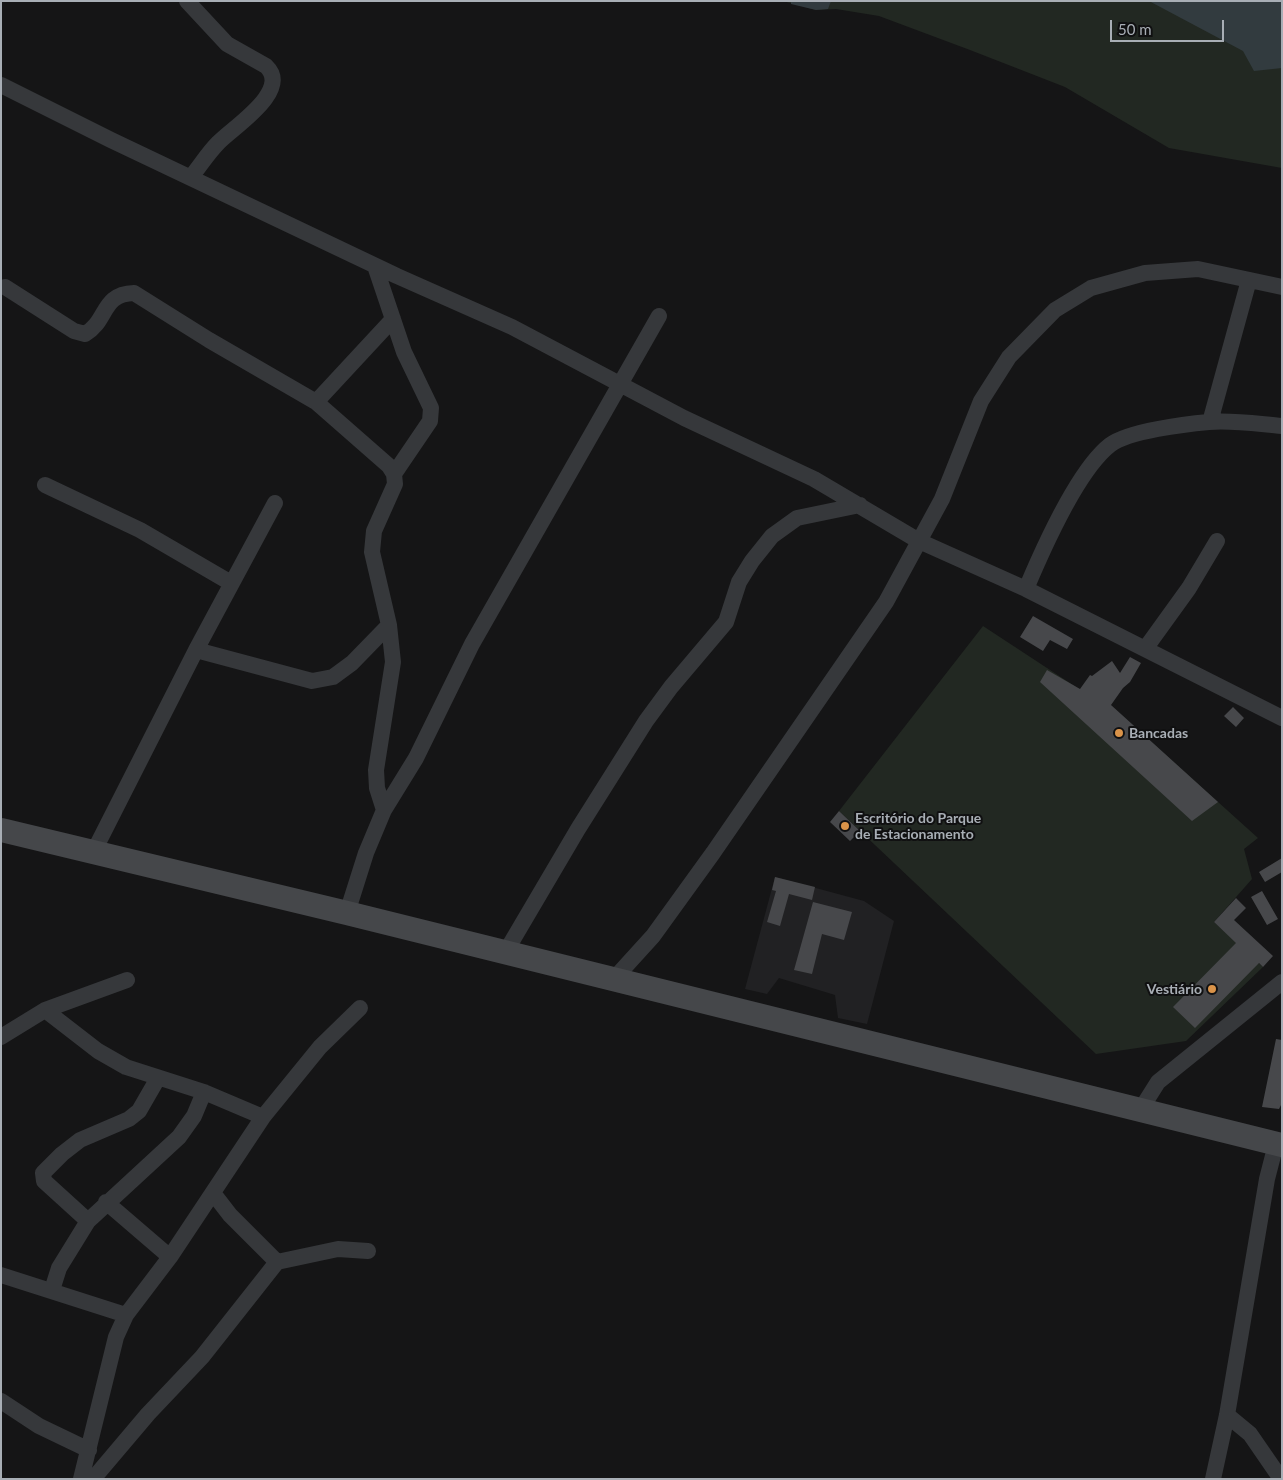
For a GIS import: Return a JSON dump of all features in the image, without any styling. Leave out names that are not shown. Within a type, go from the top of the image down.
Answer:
[{"type":"main road","points":[[1,830],[347,913],[1279,1144]]},
{"type":"street","points":[[187,1],[227,44],[266,66],[271,71],[273,79],[267,97],[256,110],[218,144],[191,177]]},
{"type":"street","points":[[1,85],[374,266],[512,327],[691,422],[814,479],[919,541],[1026,589],[1282,718]]},
{"type":"street","points":[[374,266],[404,352],[431,408],[430,421],[394,474]]},
{"type":"street","points":[[613,980],[652,936],[841,671],[886,602],[942,499],[981,402],[1008,358],[1055,310],[1091,288],[1145,273],[1198,269],[1282,287]]},
{"type":"street","points":[[1210,422],[1248,280]]},
{"type":"street","points":[[5,287],[74,331],[85,334],[92,330],[112,300],[122,293],[134,292],[209,340],[316,402],[389,466],[394,474],[394,484],[374,531],[372,552],[389,625],[393,662],[376,770],[377,788],[384,810]]},
{"type":"street","points":[[347,913],[366,853],[384,810],[416,758],[472,644],[545,513],[584,450],[618,384],[659,316]]},
{"type":"street","points":[[316,402],[393,319]]},
{"type":"street","points":[[1026,589],[1050,536],[1075,491],[1098,457],[1111,444],[1134,434],[1210,422],[1282,426]]},
{"type":"street","points":[[45,485],[140,530],[231,584]]},
{"type":"street","points":[[94,853],[196,650],[275,503]]},
{"type":"street","points":[[505,953],[578,829],[646,721],[672,686],[715,638],[726,622],[739,582],[752,561],[772,536],[796,518],[860,505]]},
{"type":"street","points":[[1145,649],[1189,588],[1217,541]]},
{"type":"street","points":[[196,650],[312,681],[333,677],[352,663],[389,625]]},
{"type":"street","points":[[1,1037],[45,1010],[127,980]]},
{"type":"street","points":[[1141,1109],[1158,1082],[1282,982]]},
{"type":"street","points":[[81,1479],[116,1337],[126,1315],[170,1257],[263,1117],[320,1047],[360,1008]]},
{"type":"street","points":[[45,1010],[98,1051],[126,1067],[204,1092],[263,1117]]},
{"type":"street","points":[[88,1221],[44,1181],[43,1172],[80,1140],[129,1118],[139,1111],[158,1078]]},
{"type":"street","points":[[52,1290],[59,1268],[88,1221],[106,1202],[179,1138],[194,1116],[204,1092]]},
{"type":"street","points":[[1213,1479],[1274,1182],[1279,1144]]},
{"type":"street","points":[[213,1192],[237,1222],[277,1262]]},
{"type":"street","points":[[106,1202],[170,1257]]},
{"type":"street","points":[[93,1479],[148,1414],[202,1357],[277,1262],[338,1249],[368,1251]]},
{"type":"street","points":[[1,1275],[126,1315]]},
{"type":"street","points":[[1,1401],[39,1426],[89,1450]]},
{"type":"street","points":[[1227,1415],[1250,1434],[1281,1479]]},
{"type":"shaded area","points":[[783,1],[1282,1],[1282,168],[1169,148],[1065,87],[970,50],[879,16],[836,9],[816,10]]},
{"type":"shaded area","points":[[791,1],[831,1],[828,9],[816,10],[791,4]]},
{"type":"shaded area","points":[[1149,1],[1282,1],[1282,68],[1254,71],[1243,51]]},
{"type":"shaded area","points":[[983,626],[1108,708],[1115,709],[1258,838],[1244,849],[1252,879],[1214,922],[1263,967],[1186,1041],[1096,1054],[839,811]]},
{"type":"shaded area","points":[[775,877],[864,901],[894,921],[867,1024],[838,1018],[835,995],[779,978],[767,994],[745,989]]},
{"type":"building","points":[[1033,616],[1073,639],[1067,649],[1050,640],[1043,651],[1020,637]]},
{"type":"building","name":"Bancadas","points":[[1130,657],[1141,663],[1130,682],[1123,688],[1111,705],[1218,802],[1192,821],[1040,682],[1047,670],[1080,689],[1090,675],[1092,676],[1112,661],[1120,673]]},
{"type":"building","points":[[1233,707],[1244,718],[1236,727],[1224,716]]},
{"type":"building","name":"Escritório do Parque de Estacionamento","points":[[839,811],[860,831],[850,841],[830,822]]},
{"type":"building","points":[[1282,858],[1282,872],[1265,882],[1259,872]]},
{"type":"building","points":[[775,877],[815,887],[812,900],[789,894],[780,926],[767,922],[776,891],[772,890]]},
{"type":"building","points":[[1262,891],[1278,919],[1267,925],[1251,897]]},
{"type":"building","name":"Vestiário","points":[[1236,898],[1246,908],[1234,920],[1273,956],[1263,967],[1259,963],[1195,1028],[1173,1007],[1236,943],[1214,922]]},
{"type":"building","points":[[813,902],[852,912],[844,940],[822,934],[812,974],[794,970]]},
{"type":"building","points":[[1276,1039],[1282,1040],[1282,1103],[1279,1109],[1262,1107]]},
{"type":"place","name":"Bancadas","points":[[1119,733]]},
{"type":"place","name":"Escritório do Parque de Estacionamento","points":[[845,826]]},
{"type":"place","name":"Vestiário","points":[[1212,989]]}]
